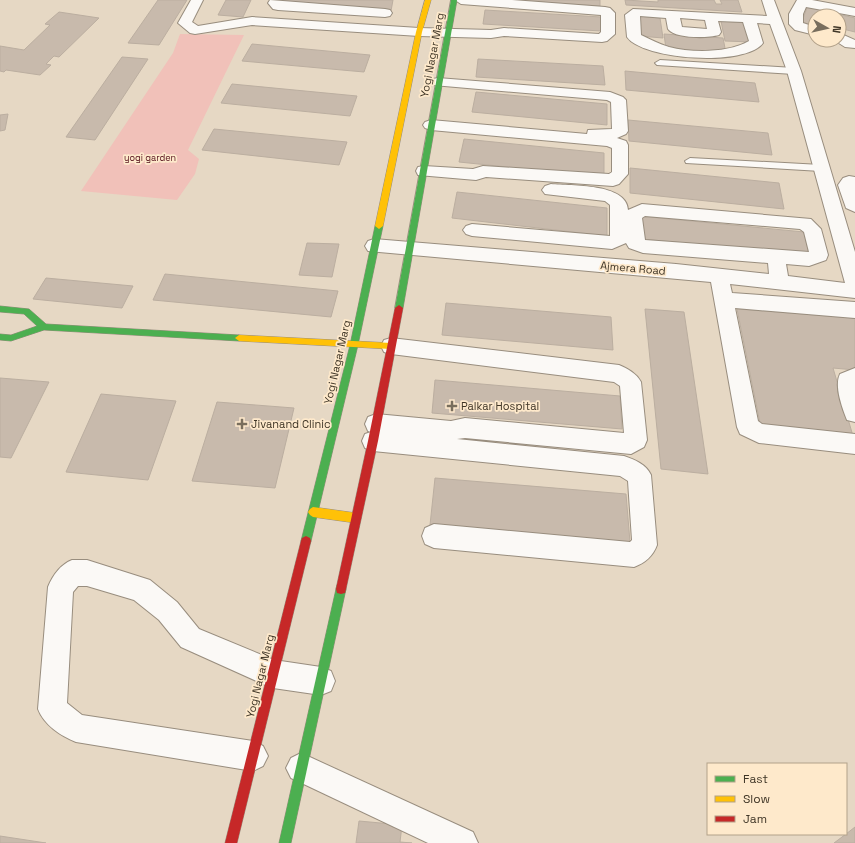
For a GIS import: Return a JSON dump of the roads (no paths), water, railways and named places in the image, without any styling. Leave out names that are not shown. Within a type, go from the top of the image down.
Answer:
[{"type":"street","points":[[197,0],[185,23],[196,30],[252,21],[419,32],[491,34],[504,32],[602,38],[608,34],[608,13],[605,11],[461,0]]},
{"type":"street","points":[[276,0],[274,3],[278,6],[385,14]]},
{"type":"street","name":"Yogi Nagar Marg","points":[[231,843],[354,345],[419,32],[428,0]]},
{"type":"street","name":"Yogi Nagar Marg","points":[[285,843],[375,433],[390,346],[410,250],[438,82],[454,0]]},
{"type":"street","points":[[807,29],[796,24],[796,14],[802,2],[855,12]]},
{"type":"street","points":[[343,26],[349,11]]},
{"type":"street","points":[[771,11],[794,71],[833,211],[850,250],[855,284]]},
{"type":"street","points":[[749,19],[756,43],[725,54],[669,51],[634,37],[632,15],[638,12],[749,19],[771,11],[796,14]]},
{"type":"street","points":[[432,122],[614,134],[620,131],[618,100],[610,96],[438,82]]},
{"type":"street","points":[[423,175],[476,175],[483,171],[613,180],[620,174],[620,145],[610,141],[432,122]]},
{"type":"street","points":[[423,175],[610,196],[619,203],[619,239],[612,243],[472,230]]},
{"type":"street","points":[[855,183],[849,182],[846,185],[852,204],[855,206]]},
{"type":"street","points":[[642,210],[805,223],[812,229],[819,255],[809,259],[776,257],[643,246],[635,243],[633,215],[642,210]]},
{"type":"street","points":[[833,211],[855,214]]},
{"type":"street","points":[[550,237],[550,261]]},
{"type":"street","name":"Ajmera Road","points":[[374,246],[676,271],[855,291]]},
{"type":"street","points":[[672,248],[676,271]]},
{"type":"street","points":[[776,257],[780,283]]},
{"type":"street","points":[[720,276],[748,427],[759,433],[855,444]]},
{"type":"street","points":[[724,300],[855,310]]},
{"type":"street","points":[[0,309],[26,311],[44,327]]},
{"type":"street","points":[[0,337],[10,338],[44,327],[390,346],[618,374],[630,382],[636,440],[630,444],[466,428],[451,431],[375,433]]},
{"type":"street","points":[[855,376],[847,380],[855,413]]},
{"type":"street","points":[[375,433],[624,466],[639,475],[645,545],[634,555],[434,536]]},
{"type":"street","points":[[313,512],[356,518]]},
{"type":"street","points":[[253,756],[76,728],[52,710],[61,587],[72,573],[87,573],[141,589],[168,610],[190,638],[273,674],[321,681]]},
{"type":"street","points":[[301,768],[462,843]]},
{"type":"lane","points":[[660,63],[794,71]]},
{"type":"lane","points":[[690,161],[821,168]]},
{"type":"place","name":"Palkar Hospital","points":[[452,406]]},
{"type":"place","name":"Jivanand Clinic","points":[[242,424]]},
{"type":"park label","name":"yogi garden","points":[[150,158]]}]
